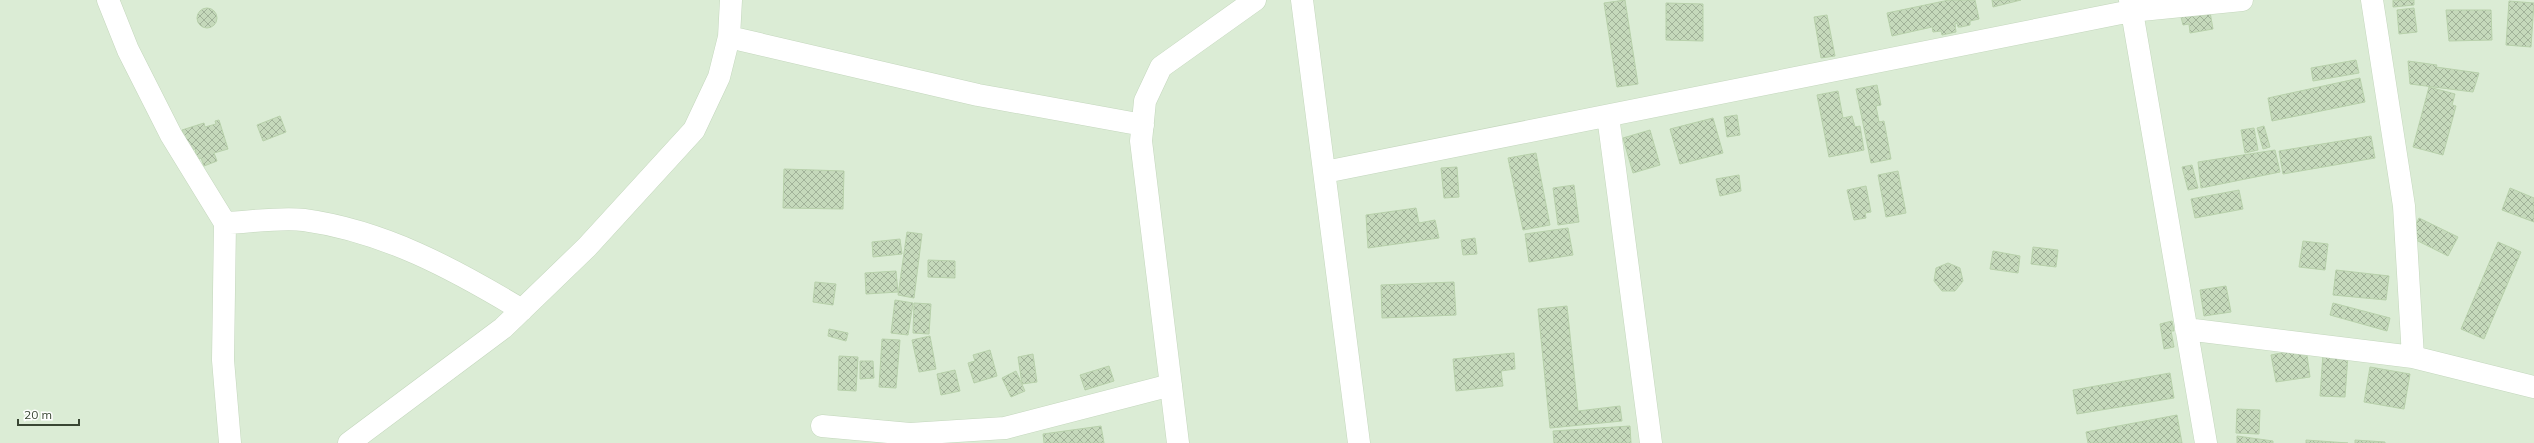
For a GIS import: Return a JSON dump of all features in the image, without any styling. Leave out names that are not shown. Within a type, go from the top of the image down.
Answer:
[{"type":"street","points":[[108,0],[128,50],[171,136],[225,223],[223,360],[230,443]]},
{"type":"street","points":[[349,443],[503,328],[587,247],[694,130],[719,77],[729,36],[731,0]]},
{"type":"street","points":[[1178,443],[1141,141],[1145,101],[1161,67],[1256,0]]},
{"type":"street","points":[[1302,0],[1359,443]]},
{"type":"street","points":[[1325,172],[1608,116],[2130,5],[2242,0]]},
{"type":"street","points":[[2372,0],[2404,206],[2413,357]]},
{"type":"street","points":[[2130,5],[2206,443]]},
{"type":"street","points":[[729,36],[978,95],[1143,125]]},
{"type":"street","points":[[1608,116],[1651,443]]},
{"type":"street","points":[[225,223],[303,220],[375,236],[452,269],[522,310]]},
{"type":"street","points":[[2186,329],[2413,357],[2534,387]]},
{"type":"street","points":[[822,426],[910,434],[1005,435],[1171,385]]},
{"type":"shaded area","points":[[0,0],[2534,0],[2534,443],[0,443]]},
{"type":"building","points":[[1625,0],[1638,84],[1617,87],[1604,3]]},
{"type":"building","points":[[1949,0],[1975,0],[1979,19],[1970,21],[1970,25],[1961,27],[1958,27],[1957,23],[1955,24],[1956,32],[1942,35],[1941,31],[1933,32],[1932,27],[1892,36],[1887,13]]},
{"type":"building","points":[[1992,0],[2021,0],[1993,7]]},
{"type":"building","points":[[2393,0],[2414,0],[2414,5],[2393,7]]},
{"type":"building","points":[[2509,1],[2534,3],[2531,47],[2506,45]]},
{"type":"building","points":[[1666,3],[1703,4],[1703,41],[1666,40]]},
{"type":"building","points":[[207,8],[214,11],[217,18],[214,25],[207,28],[200,25],[197,18],[200,11]]},
{"type":"building","points":[[2414,8],[2417,32],[2399,34],[2397,10]]},
{"type":"building","points":[[2446,10],[2491,10],[2492,40],[2449,41]]},
{"type":"building","points":[[2210,12],[2213,29],[2190,33],[2189,24],[2183,25],[2181,17]]},
{"type":"building","points":[[1827,15],[1835,56],[1821,58],[1814,17]]},
{"type":"building","points":[[2356,60],[2359,73],[2313,81],[2311,68]]},
{"type":"building","points":[[2408,61],[2437,65],[2436,67],[2479,73],[2473,92],[2410,84]]},
{"type":"building","points":[[2360,78],[2365,102],[2272,121],[2268,98]]},
{"type":"building","points":[[1877,85],[1881,105],[1876,106],[1879,122],[1884,121],[1891,159],[1871,163],[1856,89]]},
{"type":"building","points":[[2429,87],[2455,94],[2452,105],[2456,106],[2443,155],[2413,147]]},
{"type":"building","points":[[1838,91],[1843,118],[1852,116],[1855,127],[1860,126],[1864,150],[1829,157],[1817,95]]},
{"type":"building","points":[[1737,115],[1740,135],[1727,137],[1724,117]]},
{"type":"building","points":[[280,116],[286,132],[263,141],[257,125]]},
{"type":"building","points":[[1713,118],[1723,153],[1680,164],[1670,129]]},
{"type":"building","points":[[219,120],[228,149],[214,153],[217,161],[204,166],[201,158],[195,161],[192,153],[196,152],[195,149],[188,151],[182,130],[204,123],[205,127],[216,124],[215,121]]},
{"type":"building","points":[[2264,126],[2270,147],[2263,149],[2257,128]]},
{"type":"building","points":[[2254,128],[2258,150],[2245,153],[2241,130]]},
{"type":"building","points":[[1650,130],[1660,165],[1633,173],[1623,138]]},
{"type":"building","points":[[2371,136],[2375,158],[2283,174],[2279,151]]},
{"type":"building","points":[[2275,150],[2280,172],[2201,188],[2198,162]]},
{"type":"building","points":[[1536,153],[1550,225],[1523,230],[1508,158]]},
{"type":"building","points":[[2192,165],[2198,188],[2188,190],[2182,167]]},
{"type":"building","points":[[1457,167],[1459,197],[1444,198],[1441,168]]},
{"type":"building","points":[[784,169],[844,171],[843,209],[783,208]]},
{"type":"building","points":[[1898,171],[1906,213],[1886,217],[1878,175]]},
{"type":"building","points":[[1739,175],[1741,191],[1720,196],[1716,179]]},
{"type":"building","points":[[1574,185],[1579,222],[1558,225],[1553,188]]},
{"type":"building","points":[[1866,186],[1871,212],[1865,213],[1866,218],[1854,220],[1847,190]]},
{"type":"building","points":[[2510,188],[2534,198],[2534,222],[2502,210]]},
{"type":"building","points":[[2239,190],[2243,209],[2195,218],[2191,199]]},
{"type":"building","points":[[1416,208],[1419,223],[1435,220],[1439,238],[1368,248],[1366,215]]},
{"type":"building","points":[[2419,218],[2458,237],[2448,256],[2410,237]]},
{"type":"building","points":[[1568,228],[1573,255],[1529,262],[1525,234]]},
{"type":"building","points":[[907,232],[922,234],[914,298],[898,295]]},
{"type":"building","points":[[1475,238],[1477,254],[1463,255],[1461,240]]},
{"type":"building","points":[[900,239],[902,254],[873,257],[872,242]]},
{"type":"building","points":[[2303,241],[2328,244],[2325,270],[2299,267]]},
{"type":"building","points":[[2498,242],[2521,252],[2484,339],[2461,329]]},
{"type":"building","points":[[2033,247],[2058,250],[2056,267],[2031,264]]},
{"type":"building","points":[[1993,251],[2020,256],[2018,273],[1990,269]]},
{"type":"building","points":[[928,260],[955,261],[955,278],[928,277]]},
{"type":"building","points":[[1948,263],[1960,268],[1963,281],[1955,291],[1942,291],[1934,281],[1936,268]]},
{"type":"building","points":[[2336,270],[2389,276],[2386,300],[2333,295]]},
{"type":"building","points":[[896,271],[898,292],[866,294],[865,273]]},
{"type":"building","points":[[815,282],[836,284],[833,305],[813,302]]},
{"type":"building","points":[[1454,282],[1456,315],[1382,318],[1381,285]]},
{"type":"building","points":[[2226,286],[2231,312],[2204,316],[2200,290]]},
{"type":"building","points":[[895,300],[913,303],[908,335],[891,333]]},
{"type":"building","points":[[914,303],[931,304],[929,334],[913,333]]},
{"type":"building","points":[[2333,303],[2390,318],[2387,331],[2330,315]]},
{"type":"building","points":[[1567,306],[1578,411],[1620,406],[1622,421],[1550,428],[1538,309]]},
{"type":"building","points":[[2172,321],[2174,331],[2171,331],[2174,347],[2164,349],[2160,324]]},
{"type":"building","points":[[829,329],[848,333],[846,341],[828,336]]},
{"type":"building","points":[[930,336],[936,369],[919,372],[912,340]]},
{"type":"building","points":[[882,339],[900,340],[896,388],[879,387]]},
{"type":"building","points":[[2306,348],[2310,377],[2276,382],[2271,355]]},
{"type":"building","points":[[990,350],[997,376],[974,383],[968,363],[975,361],[973,355]]},
{"type":"building","points":[[1514,353],[1515,369],[1501,371],[1503,386],[1456,391],[1453,359]]},
{"type":"building","points":[[1033,354],[1037,382],[1022,384],[1018,357]]},
{"type":"building","points":[[2323,354],[2348,355],[2345,397],[2320,396]]},
{"type":"building","points":[[839,356],[858,357],[856,391],[838,390]]},
{"type":"building","points":[[860,361],[873,361],[874,378],[860,379]]},
{"type":"building","points":[[1109,366],[1114,381],[1085,390],[1080,375]]},
{"type":"building","points":[[2370,367],[2410,374],[2404,409],[2364,402]]},
{"type":"building","points":[[955,370],[960,391],[941,395],[937,374]]},
{"type":"building","points":[[1016,371],[1025,391],[1011,397],[1002,378]]},
{"type":"building","points":[[2170,373],[2174,398],[2077,414],[2073,390]]},
{"type":"building","points":[[2237,409],[2260,410],[2259,434],[2236,433]]},
{"type":"building","points":[[2177,415],[2182,443],[2088,443],[2086,432]]},
{"type":"building","points":[[1101,426],[1104,443],[1044,443],[1043,434]]},
{"type":"building","points":[[1630,426],[1631,443],[1554,443],[1553,431]]},
{"type":"building","points":[[2237,436],[2273,441],[2273,443],[2237,443]]},
{"type":"building","points":[[2306,440],[2348,443],[2306,443]]},
{"type":"building","points":[[2355,440],[2385,442],[2385,443],[2355,443]]}]
